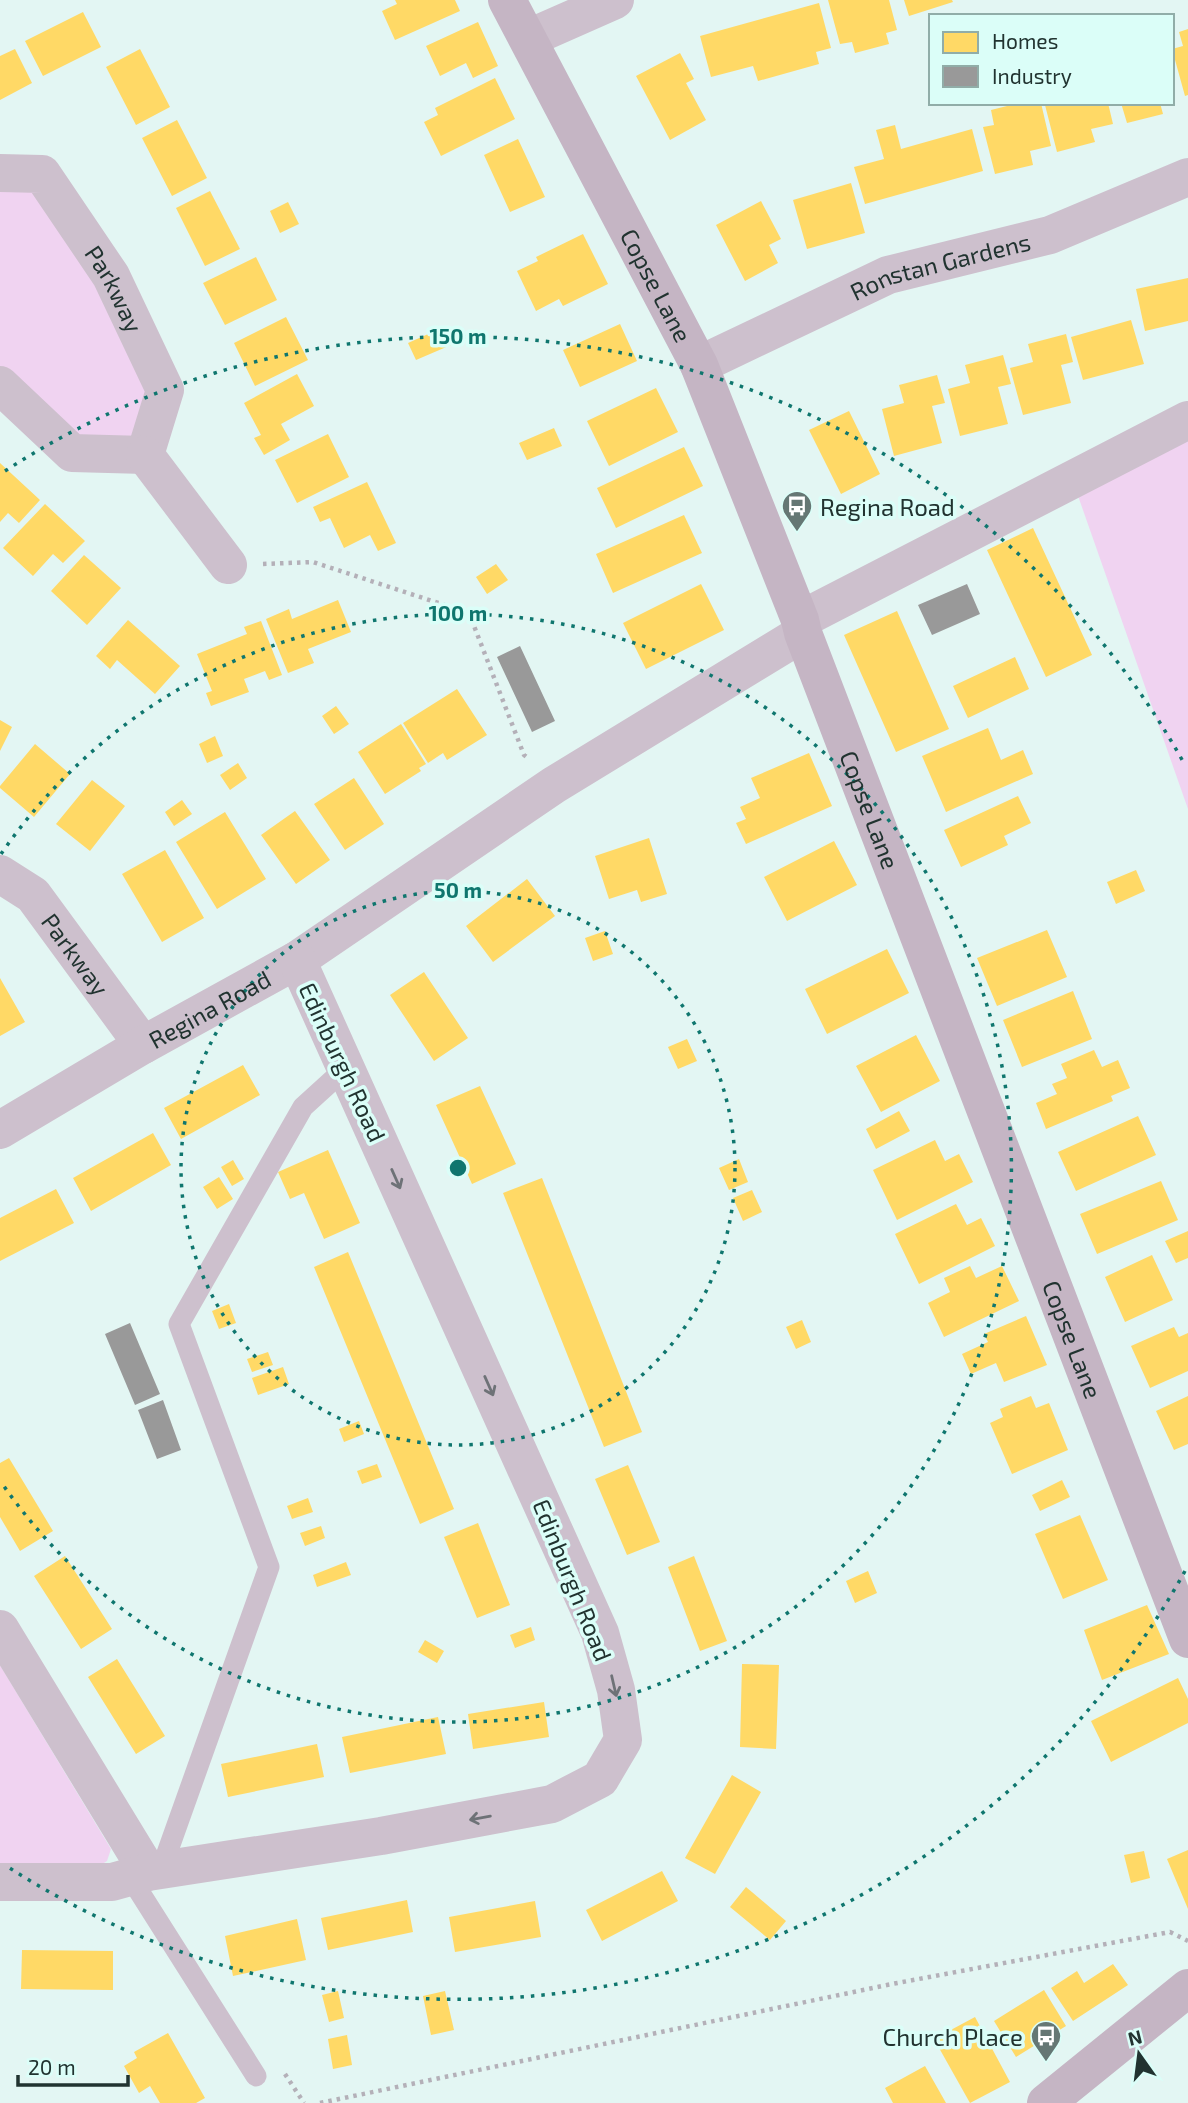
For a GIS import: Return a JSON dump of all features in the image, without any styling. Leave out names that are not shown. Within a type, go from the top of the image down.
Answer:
[{"type":"street","name":"Copse Lane","points":[[507,0],[699,365],[802,627],[1188,1639]]},
{"type":"street","points":[[528,38],[615,0]]},
{"type":"street","name":"Parkway","points":[[0,173],[43,174],[111,276],[164,390],[145,454]]},
{"type":"street","name":"Ronstan Gardens","points":[[699,365],[888,275],[1050,235],[1188,177]]},
{"type":"street","points":[[0,386],[72,453],[145,454],[228,565]]},
{"type":"street","name":"Regina Road","points":[[0,1130],[143,1045],[297,960],[554,785],[802,627],[1188,420]]},
{"type":"street","name":"Parkway","points":[[0,874],[33,895],[143,1045]]},
{"type":"street","name":"Edinburgh Road","points":[[0,1882],[112,1882],[147,1873],[380,1836],[552,1804],[600,1779],[623,1740],[616,1689],[600,1633],[297,960]]},
{"type":"street","points":[[0,1629],[147,1873]]},
{"type":"street","points":[[1046,2103],[1188,1988]]},
{"type":"lane","points":[[257,2076],[147,1873],[270,1567],[179,1324],[303,1107],[347,1068]]},
{"type":"path","points":[[228,565],[313,562],[469,613],[524,755],[554,785]]},
{"type":"path","points":[[320,2103],[918,1979],[1170,1932],[1188,1941]]},
{"type":"shaded area","points":[[0,173],[42,174],[165,390],[145,455],[72,453],[0,385]]},
{"type":"shaded area","points":[[1188,434],[1188,809],[1077,493]]},
{"type":"shaded area","points":[[0,1665],[111,1849],[107,1861],[93,1870],[0,1872]]},
{"type":"building: Homes","points":[[395,0],[455,0],[460,11],[395,40],[382,11],[397,4]]},
{"type":"building: Homes","points":[[828,0],[889,0],[897,30],[886,33],[889,44],[855,53],[852,42],[840,44]]},
{"type":"building: Homes","points":[[904,0],[952,0],[953,2],[909,16]]},
{"type":"building: Homes","points":[[819,3],[831,48],[816,52],[819,64],[758,81],[753,66],[711,77],[700,36]]},
{"type":"building: Homes","points":[[83,12],[101,47],[43,76],[25,41]]},
{"type":"building: Homes","points":[[478,22],[498,66],[473,78],[466,63],[440,76],[426,46]]},
{"type":"building: Homes","points":[[1188,29],[1188,95],[1185,96],[1174,56],[1174,48],[1183,46],[1179,32]]},
{"type":"building: Homes","points":[[15,49],[32,83],[0,100],[0,56]]},
{"type":"building: Homes","points":[[140,49],[170,107],[136,125],[106,67]]},
{"type":"building: Homes","points":[[680,53],[694,79],[686,83],[706,120],[670,140],[636,76]]},
{"type":"building: Homes","points":[[495,78],[515,119],[441,156],[424,122],[438,115],[435,108]]},
{"type":"building: Homes","points":[[1011,105],[1041,105],[1051,146],[1030,151],[1033,165],[995,174],[983,127],[994,125],[991,110]]},
{"type":"building: Homes","points":[[1045,105],[1108,105],[1113,124],[1091,129],[1095,142],[1057,152]]},
{"type":"building: Homes","points":[[1122,105],[1161,105],[1163,114],[1127,123]]},
{"type":"building: Homes","points":[[177,120],[207,178],[172,196],[142,138]]},
{"type":"building: Homes","points":[[895,125],[901,149],[972,129],[983,171],[865,204],[854,167],[884,159],[876,130]]},
{"type":"building: Homes","points":[[518,139],[545,197],[510,212],[484,155]]},
{"type":"building: Homes","points":[[851,183],[865,233],[807,249],[793,200]]},
{"type":"building: Homes","points":[[210,191],[240,249],[205,266],[176,208]]},
{"type":"building: Homes","points":[[761,201],[781,239],[769,245],[778,263],[745,281],[716,225]]},
{"type":"building: Homes","points":[[288,202],[299,224],[280,233],[270,211]]},
{"type":"building: Homes","points":[[583,234],[608,284],[563,306],[559,299],[536,311],[517,271],[538,261],[536,257]]},
{"type":"building: Homes","points":[[256,257],[277,300],[225,325],[203,283]]},
{"type":"building: Homes","points":[[1188,278],[1188,321],[1145,331],[1136,289]]},
{"type":"building: Homes","points":[[286,317],[308,360],[255,386],[234,343]]},
{"type":"building: Homes","points":[[1131,320],[1144,364],[1083,380],[1071,337]]},
{"type":"building: Homes","points":[[620,324],[637,361],[580,387],[563,350]]},
{"type":"building: Homes","points":[[444,327],[451,345],[416,360],[408,343]]},
{"type":"building: Homes","points":[[1066,334],[1073,362],[1061,365],[1071,403],[1023,415],[1010,368],[1033,362],[1028,344]]},
{"type":"building: Homes","points":[[1003,355],[1011,384],[998,387],[1008,424],[960,436],[948,389],[970,383],[965,365]]},
{"type":"building: Homes","points":[[297,374],[314,406],[281,424],[290,440],[264,455],[254,438],[261,435],[244,403]]},
{"type":"building: Homes","points":[[937,375],[945,403],[932,406],[942,443],[894,456],[882,409],[904,403],[899,385]]},
{"type":"building: Homes","points":[[656,388],[678,432],[609,466],[587,421]]},
{"type":"building: Homes","points":[[849,411],[880,474],[841,494],[809,430]]},
{"type":"building: Homes","points":[[554,428],[562,446],[527,460],[519,443]]},
{"type":"building: Homes","points":[[328,434],[349,477],[297,503],[275,460]]},
{"type":"building: Homes","points":[[684,447],[703,486],[616,528],[597,488]]},
{"type":"building: Homes","points":[[0,463],[40,500],[19,523],[8,513],[0,522]]},
{"type":"building: Homes","points":[[367,482],[396,543],[378,551],[370,535],[344,548],[330,518],[320,522],[313,507]]},
{"type":"building: Homes","points":[[45,504],[85,541],[63,563],[53,554],[33,576],[3,548]]},
{"type":"building: Homes","points":[[684,515],[702,553],[613,593],[596,554]]},
{"type":"building: Homes","points":[[1033,528],[1092,655],[1046,677],[987,550]]},
{"type":"building: Homes","points":[[84,555],[121,588],[87,625],[51,591]]},
{"type":"building: Homes","points":[[496,564],[508,580],[487,594],[476,577]]},
{"type":"building: Homes","points":[[701,584],[724,630],[646,669],[623,623]]},
{"type":"building: Homes","points":[[338,600],[351,632],[308,649],[314,663],[288,673],[266,619],[289,609],[292,619]]},
{"type":"building: Homes","points":[[897,611],[949,729],[896,752],[844,635]]},
{"type":"building: Homes","points":[[128,620],[180,666],[155,694],[117,660],[110,669],[96,656]]},
{"type":"building: Homes","points":[[261,621],[282,675],[269,680],[265,671],[244,679],[249,692],[211,706],[206,693],[212,691],[197,654],[247,634],[244,627]]},
{"type":"building: Homes","points":[[1015,657],[1029,689],[968,718],[953,686]]},
{"type":"building: Homes","points":[[457,689],[487,735],[447,760],[443,753],[428,763],[403,723]]},
{"type":"building: Homes","points":[[336,706],[349,724],[334,734],[322,716]]},
{"type":"building: Homes","points":[[0,720],[12,727],[0,751]]},
{"type":"building: Homes","points":[[401,724],[426,764],[419,768],[421,771],[385,794],[358,752]]},
{"type":"building: Homes","points":[[988,728],[1001,760],[1023,750],[1033,774],[946,812],[922,756]]},
{"type":"building: Homes","points":[[215,736],[223,756],[207,763],[199,744]]},
{"type":"building: Homes","points":[[35,744],[70,774],[34,817],[0,786]]},
{"type":"building: Homes","points":[[809,753],[832,806],[746,844],[736,823],[746,819],[740,807],[760,798],[751,778]]},
{"type":"building: Homes","points":[[238,763],[247,778],[230,790],[220,775]]},
{"type":"building: Homes","points":[[354,778],[384,824],[345,850],[314,804]]},
{"type":"building: Homes","points":[[92,780],[125,806],[90,851],[56,824]]},
{"type":"building: Homes","points":[[1018,796],[1031,823],[1004,836],[1008,845],[961,867],[944,830]]},
{"type":"building: Homes","points":[[182,800],[192,814],[174,826],[165,812]]},
{"type":"building: Homes","points":[[295,811],[330,860],[296,884],[261,835]]},
{"type":"building: Homes","points":[[225,812],[266,879],[217,909],[176,842]]},
{"type":"building: Homes","points":[[649,838],[667,894],[641,902],[637,890],[609,899],[595,856]]},
{"type":"building: Homes","points":[[834,841],[857,885],[787,921],[764,877]]},
{"type":"building: Homes","points":[[165,850],[204,918],[162,942],[122,874]]},
{"type":"building: Homes","points":[[1136,870],[1145,891],[1116,904],[1107,882]]},
{"type":"building: Homes","points":[[527,879],[555,916],[493,962],[466,926]]},
{"type":"building: Homes","points":[[1047,930],[1067,977],[997,1006],[977,958]]},
{"type":"building: Homes","points":[[605,931],[613,954],[593,961],[585,938]]},
{"type":"building: Homes","points":[[887,949],[909,993],[827,1034],[805,989]]},
{"type":"building: Homes","points":[[424,972],[468,1038],[434,1061],[390,995]]},
{"type":"building: Homes","points":[[0,978],[25,1022],[0,1036]]},
{"type":"building: Homes","points":[[1073,991],[1092,1039],[1022,1067],[1003,1020]]},
{"type":"building: Homes","points":[[916,1035],[940,1081],[881,1112],[856,1066]]},
{"type":"building: Homes","points":[[687,1039],[697,1061],[678,1069],[668,1047]]},
{"type":"building: Homes","points":[[1094,1050],[1102,1067],[1118,1060],[1130,1088],[1111,1096],[1113,1101],[1046,1129],[1036,1103],[1057,1094],[1052,1084],[1067,1078],[1061,1064]]},
{"type":"building: Homes","points":[[243,1065],[260,1095],[181,1139],[164,1108]]},
{"type":"building: Homes","points":[[480,1086],[516,1164],[472,1184],[436,1105]]},
{"type":"building: Homes","points":[[899,1111],[910,1131],[876,1149],[866,1129]]},
{"type":"building: Homes","points":[[1138,1116],[1156,1155],[1076,1191],[1058,1152]]},
{"type":"building: Homes","points":[[153,1133],[171,1165],[91,1211],[73,1178]]},
{"type":"building: Homes","points":[[935,1140],[945,1161],[959,1154],[973,1182],[897,1220],[873,1170]]},
{"type":"building: Homes","points":[[328,1150],[360,1223],[324,1239],[304,1193],[290,1199],[278,1172]]},
{"type":"building: Homes","points":[[739,1159],[748,1182],[729,1190],[719,1168]]},
{"type":"building: Homes","points":[[233,1160],[244,1179],[232,1186],[221,1167]]},
{"type":"building: Homes","points":[[219,1177],[233,1199],[217,1209],[203,1187]]},
{"type":"building: Homes","points":[[542,1178],[642,1432],[604,1447],[503,1193]]},
{"type":"building: Homes","points":[[1161,1181],[1178,1220],[1097,1254],[1080,1214]]},
{"type":"building: Homes","points":[[56,1189],[74,1223],[0,1261],[0,1218]]},
{"type":"building: Homes","points":[[752,1190],[762,1212],[743,1221],[733,1198]]},
{"type":"building: Homes","points":[[956,1204],[967,1225],[981,1218],[995,1246],[919,1284],[895,1234]]},
{"type":"building: Homes","points":[[1188,1231],[1188,1258],[1176,1263],[1165,1241]]},
{"type":"building: Homes","points":[[348,1252],[454,1509],[420,1524],[314,1267]]},
{"type":"building: Homes","points":[[1152,1255],[1173,1300],[1125,1322],[1105,1277]]},
{"type":"building: Homes","points":[[970,1266],[976,1278],[1002,1266],[1019,1301],[944,1337],[928,1303],[950,1292],[944,1278]]},
{"type":"building: Homes","points":[[229,1304],[236,1323],[219,1329],[212,1311]]},
{"type":"building: Homes","points":[[1026,1316],[1047,1365],[1004,1382],[996,1363],[971,1374],[962,1354],[988,1342],[984,1334]]},
{"type":"building: Homes","points":[[802,1320],[811,1342],[796,1349],[786,1327]]},
{"type":"building: Homes","points":[[1174,1327],[1179,1337],[1188,1333],[1188,1371],[1150,1388],[1131,1346]]},
{"type":"building: Homes","points":[[268,1352],[273,1365],[252,1372],[247,1359]]},
{"type":"building: Homes","points":[[283,1367],[289,1384],[258,1395],[252,1378]]},
{"type":"building: Homes","points":[[1031,1396],[1036,1408],[1049,1403],[1068,1450],[1012,1474],[990,1423],[1003,1417],[1000,1409]]},
{"type":"building: Homes","points":[[1188,1396],[1188,1444],[1174,1450],[1156,1411]]},
{"type":"building: Homes","points":[[359,1421],[364,1434],[344,1442],[339,1429]]},
{"type":"building: Homes","points":[[9,1458],[53,1531],[20,1551],[0,1517],[0,1463]]},
{"type":"building: Homes","points":[[377,1464],[382,1477],[362,1484],[357,1471]]},
{"type":"building: Homes","points":[[628,1465],[660,1542],[627,1555],[595,1479]]},
{"type":"building: Homes","points":[[1062,1480],[1070,1497],[1040,1511],[1032,1495]]},
{"type":"building: Homes","points":[[308,1498],[313,1512],[292,1519],[287,1506]]},
{"type":"building: Homes","points":[[1080,1515],[1108,1580],[1063,1599],[1035,1534]]},
{"type":"building: Homes","points":[[478,1523],[510,1605],[477,1618],[444,1537]]},
{"type":"building: Homes","points":[[321,1526],[325,1538],[305,1546],[300,1533]]},
{"type":"building: Homes","points":[[65,1556],[112,1629],[81,1649],[34,1576]]},
{"type":"building: Homes","points":[[694,1556],[727,1641],[700,1651],[668,1567]]},
{"type":"building: Homes","points":[[346,1562],[351,1575],[317,1587],[313,1575]]},
{"type":"building: Homes","points":[[868,1571],[877,1593],[855,1603],[846,1581]]},
{"type":"building: Homes","points":[[1147,1605],[1169,1654],[1102,1680],[1084,1630]]},
{"type":"building: Homes","points":[[531,1627],[535,1640],[515,1648],[510,1635]]},
{"type":"building: Homes","points":[[425,1640],[444,1651],[437,1663],[418,1652]]},
{"type":"building: Homes","points":[[117,1659],[165,1736],[136,1754],[88,1677]]},
{"type":"building: Homes","points":[[742,1664],[779,1665],[776,1749],[740,1747]]},
{"type":"building: Homes","points":[[1178,1678],[1188,1699],[1188,1723],[1111,1762],[1091,1721]]},
{"type":"building: Homes","points":[[544,1702],[549,1737],[473,1749],[468,1714]]},
{"type":"building: Homes","points":[[438,1717],[446,1754],[350,1773],[342,1737]]},
{"type":"building: Homes","points":[[317,1744],[324,1777],[228,1797],[221,1764]]},
{"type":"building: Homes","points":[[732,1775],[761,1792],[715,1874],[685,1858]]},
{"type":"building: Homes","points":[[1188,1850],[1188,1909],[1167,1859]]},
{"type":"building: Homes","points":[[1144,1851],[1150,1878],[1131,1883],[1124,1855]]},
{"type":"building: Homes","points":[[662,1871],[678,1901],[602,1941],[586,1910]]},
{"type":"building: Homes","points":[[746,1887],[786,1921],[770,1940],[730,1907]]},
{"type":"building: Homes","points":[[407,1900],[413,1932],[328,1950],[321,1918]]},
{"type":"building: Homes","points":[[535,1901],[541,1937],[455,1952],[449,1917]]},
{"type":"building: Homes","points":[[297,1919],[306,1960],[233,1976],[225,1936]]},
{"type":"building: Homes","points":[[22,1950],[113,1951],[113,1990],[21,1989]]},
{"type":"building: Homes","points":[[1113,1964],[1128,1985],[1073,2021],[1051,1988],[1077,1971],[1084,1983]]},
{"type":"building: Homes","points":[[1044,1990],[1066,2026],[1016,2057],[994,2021]]},
{"type":"building: Homes","points":[[338,1991],[344,2018],[329,2022],[322,1995]]},
{"type":"building: Homes","points":[[445,1991],[454,2030],[431,2035],[423,1996]]},
{"type":"building: Homes","points":[[975,2017],[1010,2082],[970,2103],[934,2039]]},
{"type":"building: Homes","points":[[168,2033],[205,2098],[196,2103],[160,2103],[150,2086],[139,2093],[124,2066],[137,2058],[134,2052]]},
{"type":"building: Homes","points":[[347,2035],[352,2065],[333,2069],[328,2039]]},
{"type":"building: Homes","points":[[925,2066],[946,2103],[893,2103],[885,2088]]},
{"type":"building: Industry","points":[[967,584],[980,614],[932,635],[918,605]]},
{"type":"building: Industry","points":[[520,646],[555,721],[532,732],[497,657]]},
{"type":"building: Industry","points":[[130,1323],[160,1394],[135,1405],[105,1334]]},
{"type":"building: Industry","points":[[163,1400],[181,1450],[157,1459],[138,1410]]},
{"type":"place","name":"Regina Road","points":[[797,533]]},
{"type":"place","name":"Church Place","points":[[1046,2063]]}]
